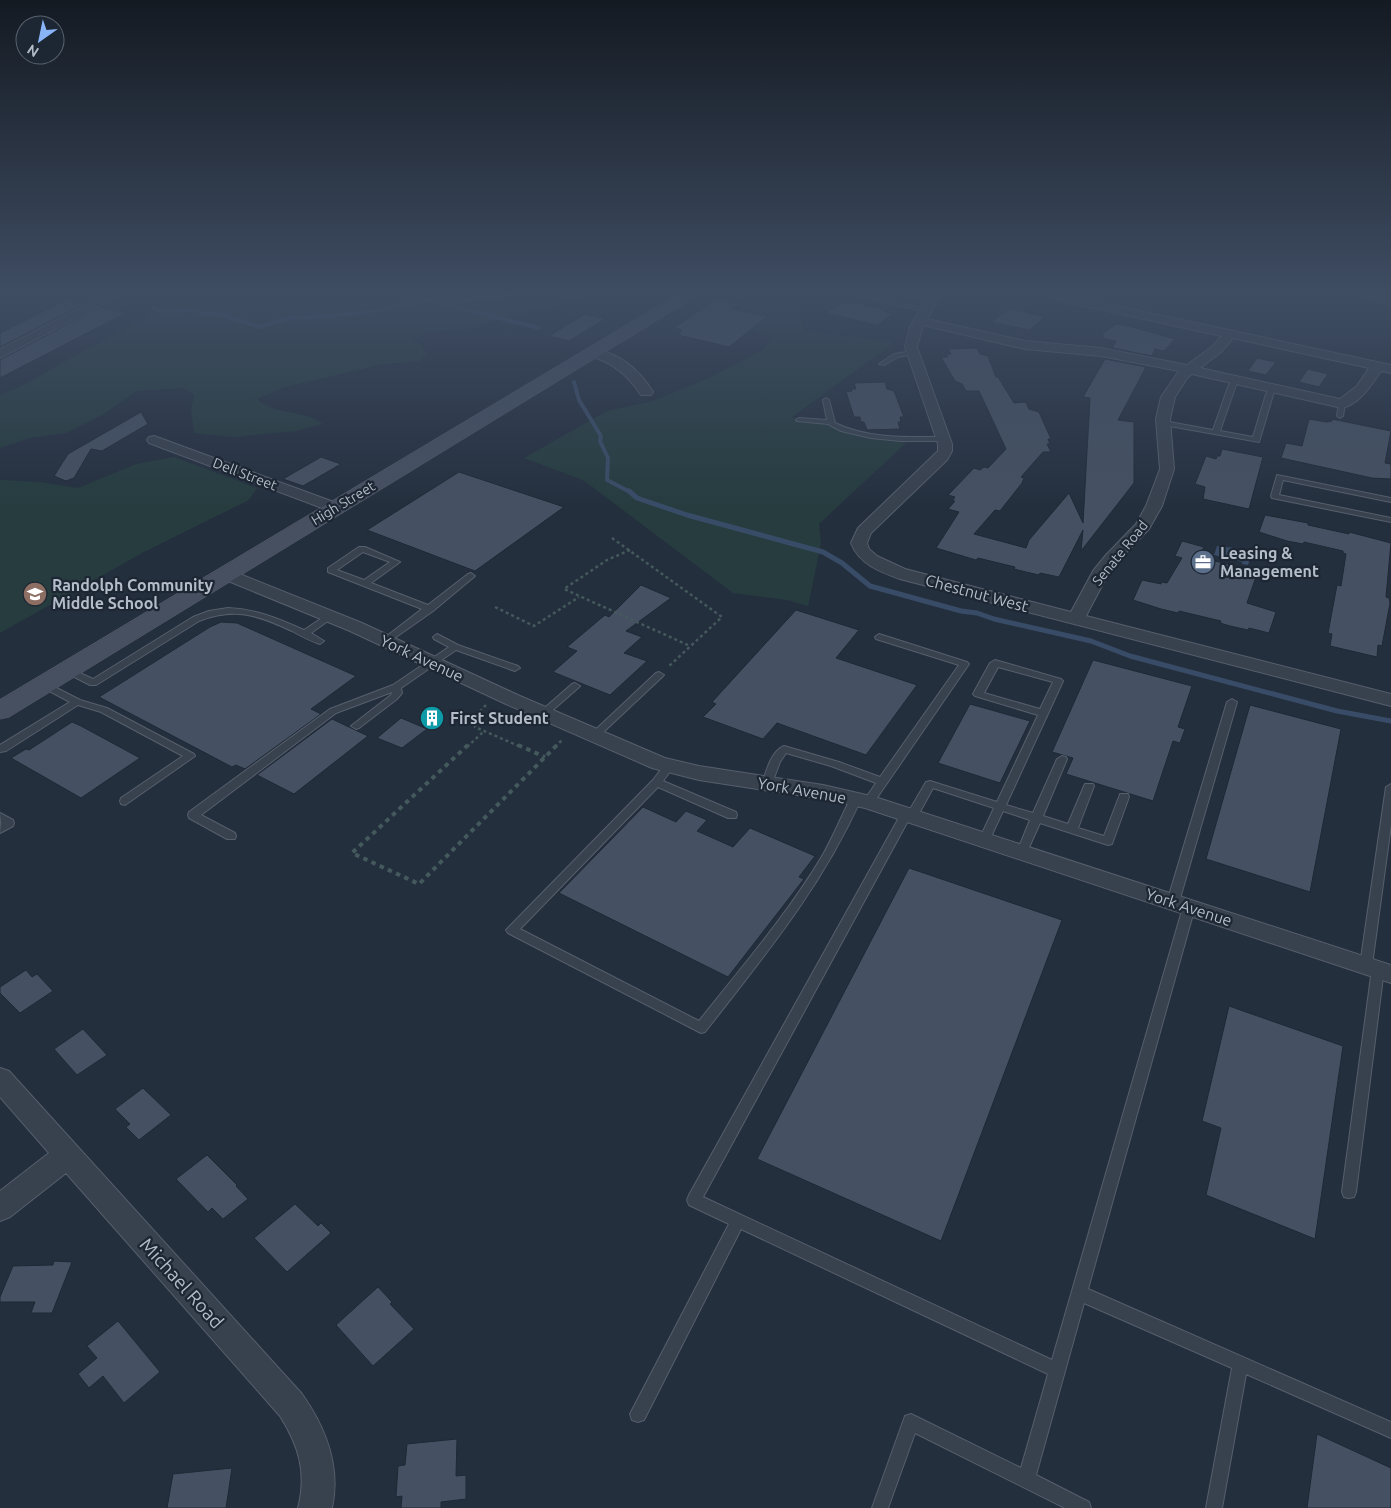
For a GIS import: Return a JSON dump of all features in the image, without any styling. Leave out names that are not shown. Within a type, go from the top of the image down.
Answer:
[{"type":"main road","name":"High Street","points":[[0,710],[570,366]]},
{"type":"street","points":[[625,366],[638,378],[646,392]]},
{"type":"street","points":[[918,366],[943,439]]},
{"type":"street","points":[[1176,366],[1272,388],[1341,410],[1362,389],[1377,366]]},
{"type":"street","name":"Senate Road","points":[[1076,619],[1099,574],[1143,526],[1154,506],[1167,469],[1164,408],[1179,378],[1194,366]]},
{"type":"street","points":[[1379,366],[1391,369]]},
{"type":"street","name":"Chestnut West","points":[[943,439],[945,451],[942,457],[861,535],[859,543],[864,552],[881,565],[897,572],[1391,700]]},
{"type":"street","name":"Dell Street","points":[[154,440],[336,508]]},
{"type":"street","name":"York Avenue","points":[[226,574],[331,616],[433,662],[585,732],[663,774],[706,774],[862,801],[1378,969]]},
{"type":"street","name":"Michael Road","points":[[0,1079],[295,1410],[303,1421],[317,1459],[319,1480],[315,1508]]},
{"type":"street","points":[[0,1208],[68,1155]]},
{"type":"lane","points":[[1216,432],[1235,379]]},
{"type":"lane","points":[[1164,424],[1256,440],[1272,388]]},
{"type":"lane","points":[[826,400],[831,422]]},
{"type":"lane","points":[[799,420],[831,422],[836,426],[862,435],[943,439]]},
{"type":"lane","points":[[1391,500],[1280,477],[1274,496],[1391,520]]},
{"type":"lane","points":[[365,583],[396,562],[362,549],[331,570],[430,609]]},
{"type":"lane","points":[[386,641],[471,576]]},
{"type":"lane","points":[[66,670],[93,683],[196,619],[223,610],[250,611],[320,641]]},
{"type":"lane","points":[[304,634],[331,616]]},
{"type":"lane","points":[[437,637],[455,647],[515,668]]},
{"type":"lane","points":[[732,814],[663,774],[512,930],[701,1028],[811,884],[862,801],[882,781],[964,664],[879,637]]},
{"type":"lane","points":[[231,836],[193,815],[333,711],[396,688],[455,647]]},
{"type":"lane","points":[[984,840],[1058,681],[995,663],[978,694],[1043,713]]},
{"type":"lane","points":[[585,732],[659,675]]},
{"type":"lane","points":[[43,684],[77,702],[104,710],[190,756],[125,802]]},
{"type":"lane","points":[[543,714],[575,686]]},
{"type":"lane","points":[[356,726],[394,697],[397,693],[396,688]]},
{"type":"lane","points":[[0,748],[2,749],[77,702]]},
{"type":"lane","points":[[1026,1480],[1079,1293],[1232,702]]},
{"type":"lane","points":[[767,784],[775,761],[784,749],[835,764],[882,781]]},
{"type":"lane","points":[[1022,852],[1062,759]]},
{"type":"lane","points":[[1057,1370],[694,1200],[909,815],[930,784],[1108,841],[1124,797]]},
{"type":"lane","points":[[1072,829],[1089,786]]},
{"type":"lane","points":[[1349,1192],[1378,969],[1391,786]]},
{"type":"lane","points":[[0,817],[10,823],[0,829]]},
{"type":"lane","points":[[638,1414],[738,1221]]},
{"type":"lane","points":[[1079,1293],[1391,1430]]},
{"type":"lane","points":[[1214,1508],[1240,1364]]},
{"type":"lane","points":[[880,1508],[911,1422],[1083,1508]]},
{"type":"path","points":[[612,538],[722,617],[659,675]]},
{"type":"path","points":[[630,550],[607,560],[564,589],[690,646]]},
{"type":"path","points":[[495,607],[534,626],[580,596]]},
{"type":"path","points":[[500,694],[474,718],[475,727],[545,757]]},
{"type":"path","points":[[483,732],[352,853],[419,884],[545,757],[585,732]]},
{"type":"green space","points":[[57,366],[373,366],[282,388],[257,399],[272,408],[307,416],[323,424],[295,431],[234,437],[194,433],[191,410],[194,395],[184,388],[136,391],[104,414],[66,433],[29,438],[0,448],[0,395],[20,387]]},
{"type":"green space","points":[[731,366],[862,366],[792,417],[906,443],[819,524],[821,544],[808,606],[787,600],[733,593],[583,480],[524,458],[607,411],[653,401],[707,379]]},
{"type":"green space","points":[[174,457],[257,488],[249,500],[144,552],[0,633],[0,480],[41,482],[78,488],[136,464]]},
{"type":"water","points":[[1217,546],[1235,548],[1252,554],[1248,565],[1214,555]]},
{"type":"building","points":[[0,366],[23,366],[0,378]]},
{"type":"building","points":[[946,366],[992,366],[996,377],[998,377],[1014,403],[1026,402],[1029,409],[1039,412],[1051,439],[1048,439],[1050,444],[1047,444],[1051,452],[1043,452],[1021,477],[1024,478],[1022,483],[1000,511],[995,510],[974,534],[1026,548],[1029,540],[1069,493],[1083,523],[1090,398],[1083,397],[1101,366],[1146,367],[1118,420],[1134,422],[1134,483],[1081,551],[1083,530],[1059,577],[1026,572],[1014,569],[1015,567],[978,558],[976,560],[936,548],[959,512],[948,509],[955,501],[952,501],[955,497],[948,495],[974,468],[980,470],[984,467],[988,468],[1006,449],[979,391],[966,391],[962,384],[955,381]]},
{"type":"building","points":[[1251,366],[1273,366],[1266,375],[1248,371]]},
{"type":"building","points":[[1308,369],[1328,374],[1319,387],[1299,382]]},
{"type":"building","points":[[885,382],[887,389],[894,391],[904,417],[900,417],[901,422],[898,422],[900,429],[867,430],[860,417],[854,417],[846,392],[856,389],[854,383]]},
{"type":"building","points":[[141,412],[148,424],[102,451],[91,449],[74,478],[66,481],[54,476],[68,454]]},
{"type":"building","points":[[1309,419],[1327,422],[1332,421],[1332,419],[1391,431],[1385,463],[1391,464],[1391,479],[1372,478],[1281,458],[1286,443],[1302,446]]},
{"type":"building","points":[[1222,449],[1263,457],[1249,509],[1203,499],[1205,487],[1195,484],[1206,456],[1216,459],[1217,456],[1220,456]]},
{"type":"building","points":[[321,457],[341,464],[303,486],[283,479]]},
{"type":"building","points":[[459,472],[564,507],[475,571],[367,530]]},
{"type":"building","points":[[1265,515],[1308,523],[1308,525],[1349,534],[1349,532],[1391,543],[1386,597],[1389,598],[1390,603],[1382,646],[1378,645],[1377,657],[1330,646],[1332,634],[1328,633],[1337,585],[1341,586],[1346,554],[1343,551],[1304,542],[1303,544],[1287,541],[1259,532]]},
{"type":"building","points":[[1182,541],[1204,547],[1202,551],[1215,561],[1258,571],[1247,603],[1276,612],[1269,633],[1230,626],[1220,623],[1221,621],[1179,611],[1178,613],[1161,609],[1133,600],[1142,580],[1161,584],[1161,582],[1167,583],[1182,558],[1175,556]]},
{"type":"building","points":[[641,585],[671,598],[626,631],[642,637],[624,653],[647,661],[610,695],[553,672],[577,651],[567,647],[605,615],[609,617]]},
{"type":"building","points":[[796,610],[859,630],[836,658],[917,685],[866,755],[777,723],[763,739],[703,717],[716,704],[712,702]]},
{"type":"building","points":[[221,622],[237,623],[356,676],[311,709],[321,714],[245,769],[236,765],[232,767],[99,697],[210,627]]},
{"type":"building","points":[[1093,660],[1192,686],[1178,727],[1185,729],[1180,743],[1173,741],[1153,801],[1066,774],[1073,758],[1052,752]]},
{"type":"building","points":[[970,704],[1030,721],[1000,783],[938,763]]},
{"type":"building","points":[[1250,705],[1341,729],[1310,892],[1206,859]]},
{"type":"building","points":[[401,718],[427,729],[402,748],[377,738]]},
{"type":"building","points":[[332,719],[368,736],[294,794],[257,775]]},
{"type":"building","points":[[72,722],[140,758],[81,798],[11,758],[26,749],[29,750]]},
{"type":"building","points":[[643,807],[676,822],[686,811],[707,820],[697,831],[733,847],[750,828],[815,856],[799,877],[804,879],[728,977],[559,893]]},
{"type":"building","points":[[909,868],[1062,920],[941,1241],[757,1159]]},
{"type":"building","points":[[26,970],[32,977],[37,974],[53,991],[20,1013],[0,993],[0,987]]},
{"type":"building","points":[[1229,1006],[1343,1046],[1315,1239],[1206,1195],[1221,1128],[1202,1121]]},
{"type":"building","points":[[83,1029],[107,1055],[77,1075],[54,1049]]},
{"type":"building","points":[[143,1088],[171,1115],[139,1140],[126,1127],[130,1124],[115,1109]]},
{"type":"building","points":[[207,1155],[248,1199],[223,1219],[212,1208],[208,1212],[176,1179]]},
{"type":"building","points":[[295,1204],[318,1226],[321,1223],[331,1233],[287,1272],[254,1238]]},
{"type":"building","points":[[54,1261],[72,1262],[52,1313],[31,1313],[35,1302],[0,1302],[0,1297],[13,1266],[53,1265]]},
{"type":"building","points":[[378,1287],[392,1302],[390,1304],[414,1329],[373,1366],[336,1325]]},
{"type":"building","points":[[118,1321],[160,1372],[124,1403],[103,1376],[89,1388],[78,1374],[97,1358],[87,1346]]},
{"type":"building","points":[[1317,1434],[1391,1468],[1391,1508],[1307,1508]]},
{"type":"building","points":[[457,1439],[456,1476],[466,1475],[466,1499],[441,1502],[441,1508],[401,1508],[402,1496],[396,1497],[398,1466],[405,1465],[407,1444]]},
{"type":"building","points":[[232,1468],[226,1508],[167,1508],[173,1474]]},
{"type":"waterway","points":[[574,382],[579,400],[601,436],[600,441],[608,458],[607,480],[630,492]]},
{"type":"waterway","points":[[629,491],[637,498],[687,515],[823,552],[842,563],[870,586],[961,611],[977,613],[994,619],[1091,641],[1130,656],[1337,711],[1391,721]]},
{"type":"place","name":"Leasing & Management","points":[[1203,562]]},
{"type":"place","name":"Randolph Community Middle School","points":[[35,594]]},
{"type":"place","name":"First Student","points":[[432,718]]}]
